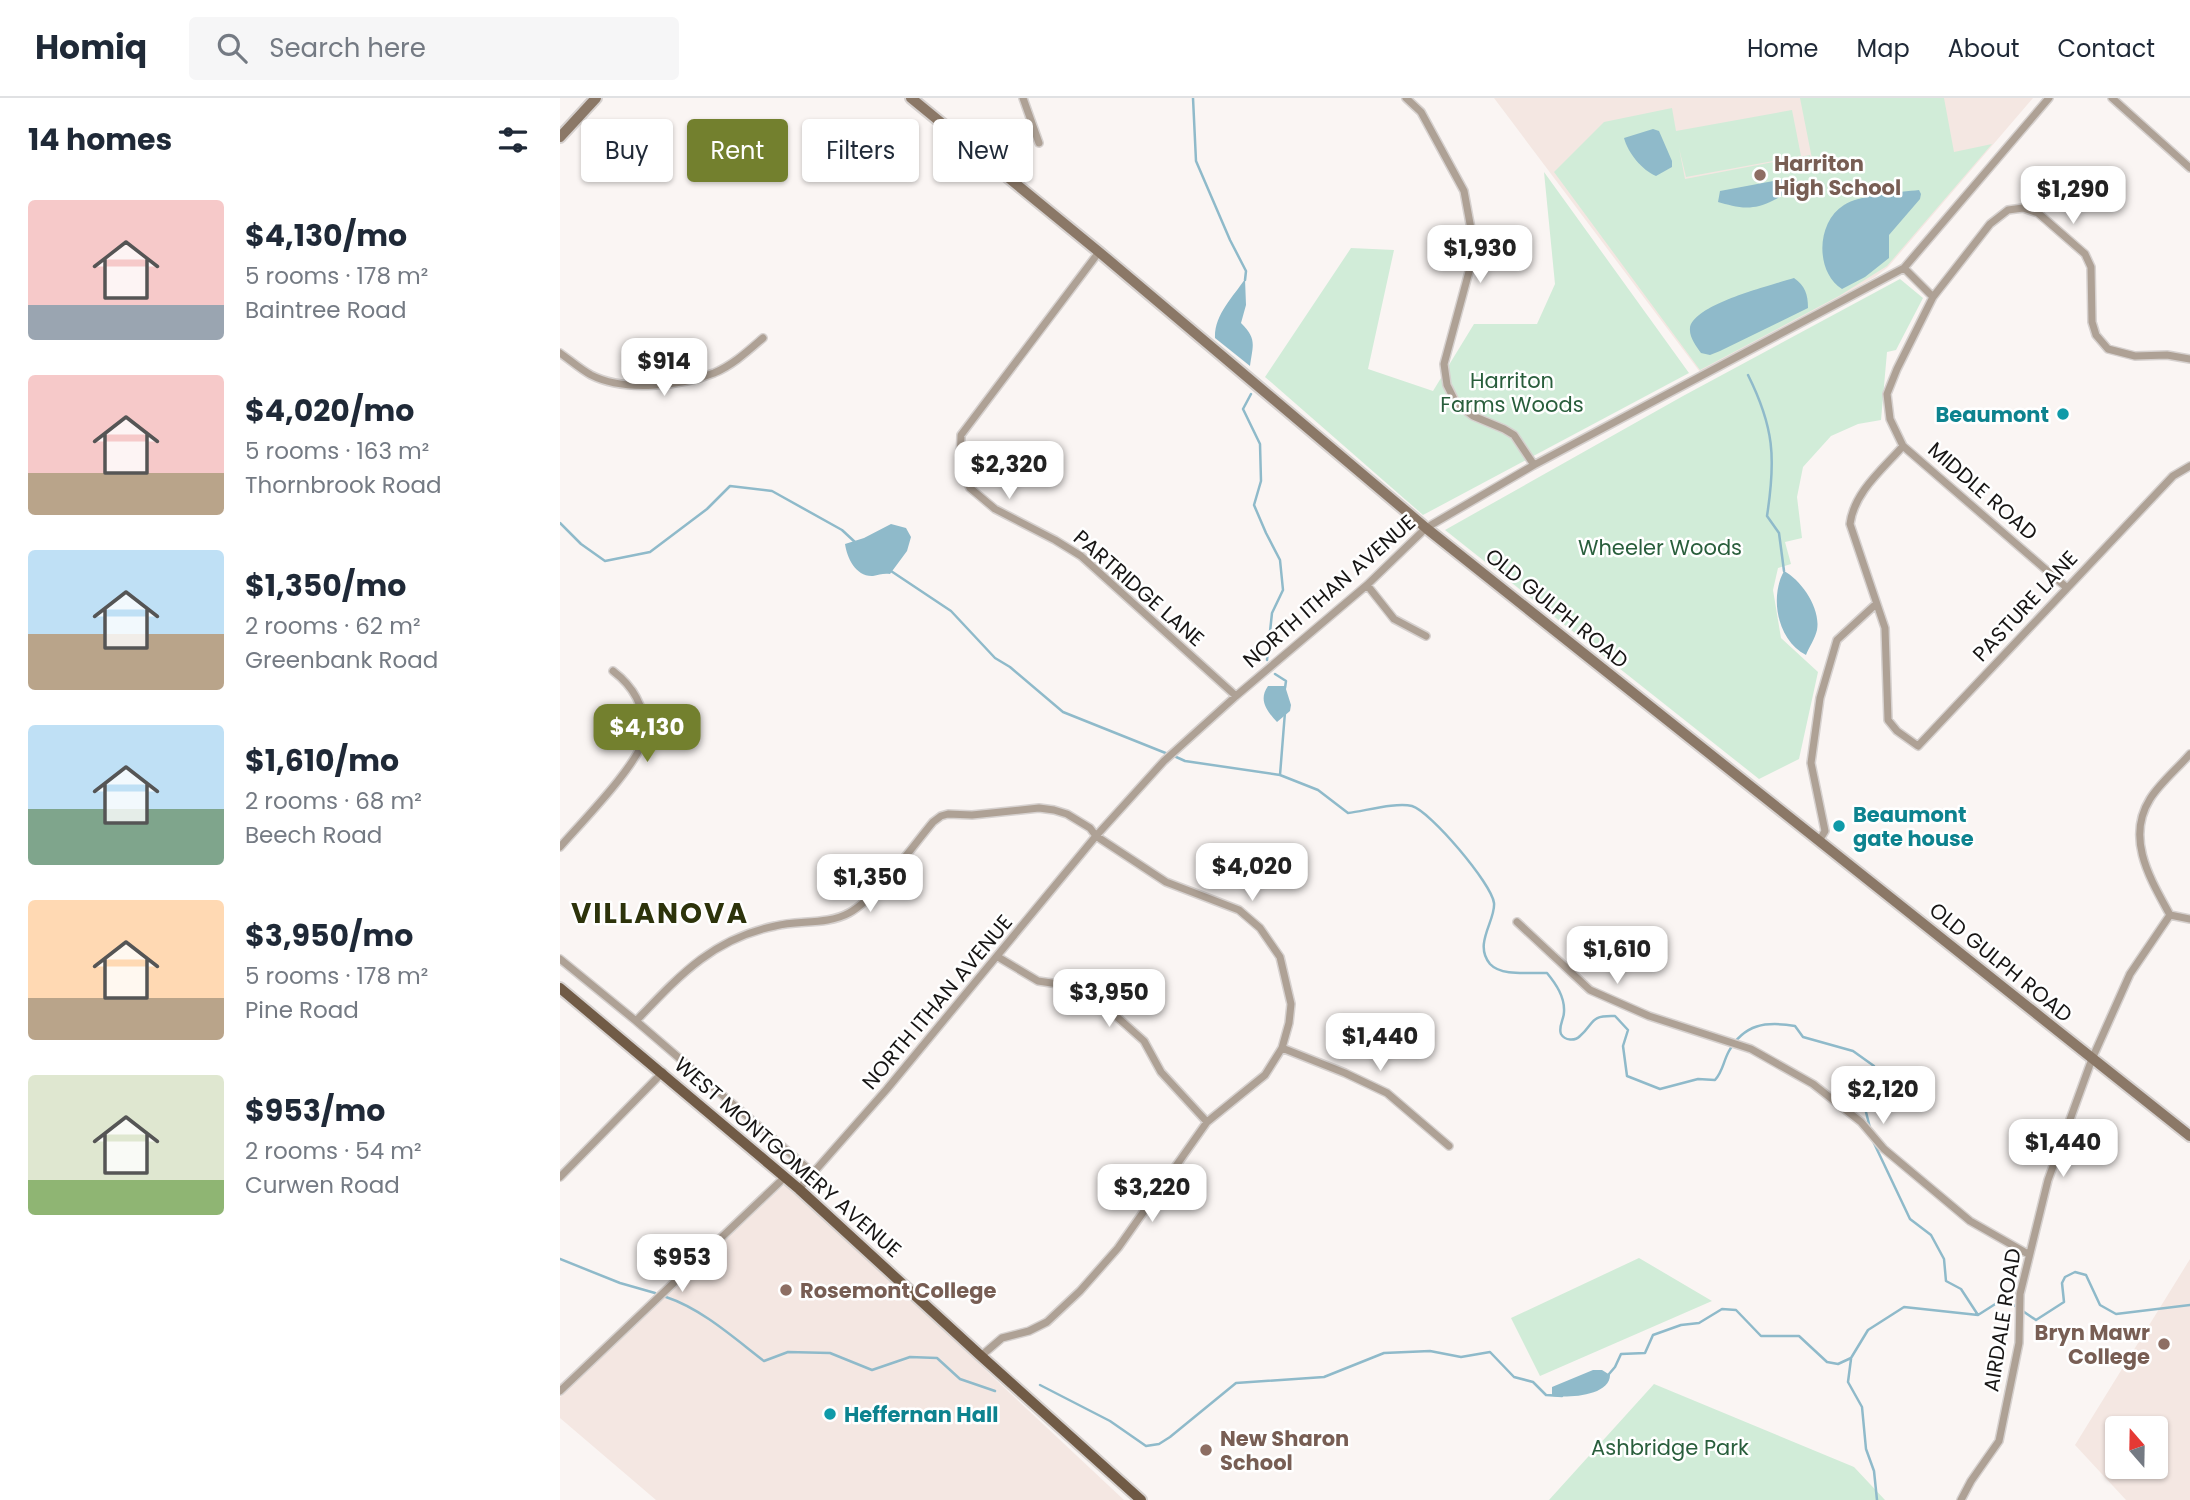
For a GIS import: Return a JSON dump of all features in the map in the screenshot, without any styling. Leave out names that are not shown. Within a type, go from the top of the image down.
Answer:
[{"type":"main road","name":"WEST MONTGOMERY AVENUE","points":[[560,988],[799,1189],[1141,1500]]},
{"type":"street","points":[[560,137],[596,98]]},
{"type":"street","name":"OLD GULPH ROAD","points":[[911,98],[1099,252],[1426,528],[2190,1136]]},
{"type":"street","points":[[1023,98],[1039,143]]},
{"type":"street","points":[[1406,98],[1421,112],[1465,191],[1471,229],[1470,268],[1444,365],[1447,385],[1456,403],[1473,416],[1514,435],[1534,465]]},
{"type":"street","name":"NORTH ITHAN AVENUE","points":[[799,1189],[887,1089],[1096,836],[1164,761],[1367,585],[1426,528],[1534,465],[1904,268],[2049,98]]},
{"type":"street","points":[[2112,98],[2190,168]]},
{"type":"street","points":[[1904,268],[1933,297],[1990,224],[2008,210],[2023,208],[2038,213],[2085,254],[2091,267],[2092,322],[2096,335],[2108,349],[2135,356],[2167,355],[2190,359]]},
{"type":"street","name":"PARTRIDGE LANE","points":[[1099,252],[961,435],[960,467],[970,488],[986,502],[1081,556],[1236,696]]},
{"type":"street","name":"MIDDLE ROAD","points":[[1933,297],[1887,394],[1890,419],[1903,446],[2066,587]]},
{"type":"street","points":[[560,353],[594,377],[627,385],[657,385],[688,381],[716,372],[744,355],[763,338]]},
{"type":"street","points":[[1819,841],[1825,831],[1811,763],[1820,698],[1837,640],[1876,604],[1850,524],[1852,512],[1861,495],[1903,446]]},
{"type":"street","name":"PASTURE LANE","points":[[1876,604],[1885,628],[1888,720],[1897,731],[1918,746],[2173,476],[2190,466]]},
{"type":"street","points":[[1367,585],[1394,619],[1426,636]]},
{"type":"street","points":[[560,847],[634,760],[644,738],[640,702],[624,680],[613,671]]},
{"type":"street","points":[[2190,754],[2151,797],[2139,826],[2140,849],[2148,875],[2170,915],[2190,919]]},
{"type":"street","points":[[636,1021],[686,968],[723,944],[769,927],[831,920],[850,913],[879,887],[941,816],[948,814],[972,815],[1039,808],[1067,814],[1166,882],[1239,911],[1260,928],[1280,957],[1291,1012],[1282,1048],[1265,1075],[1207,1122],[1118,1248],[1087,1284],[1047,1322],[1029,1331],[1002,1338],[981,1356]]},
{"type":"street","name":"AIRDALE ROAD","points":[[1961,1500],[1970,1481],[1998,1441],[2019,1343],[2020,1294],[2048,1180],[2092,1059],[2130,974],[2170,915]]},
{"type":"street","points":[[1517,922],[1590,990],[1648,1016],[1751,1049],[1813,1084],[1861,1122],[1884,1149],[1970,1221],[2028,1254]]},
{"type":"street","points":[[998,957],[1038,981],[1072,986],[1089,992],[1144,1041],[1161,1072],[1207,1122]]},
{"type":"street","name":"WEST MONTGOMERY AVENUE","points":[[560,959],[813,1173]]},
{"type":"street","points":[[1282,1048],[1387,1093],[1449,1146]]},
{"type":"street","points":[[560,1177],[663,1072]]},
{"type":"street","points":[[560,1391],[785,1177]]},
{"type":"shaded area","name":"Harriton High School","points":[[1494,98],[2033,98],[1888,267],[1769,337],[1700,372]]},
{"type":"shaded area","name":"Rosemont College","points":[[786,1183],[1124,1500],[656,1500],[560,1418],[560,1397]]},
{"type":"shaded area","name":"Bryn Mawr College","points":[[2190,1259],[2190,1500],[2126,1500],[2107,1479],[2168,1479],[2168,1416],[2105,1416],[2105,1477],[2075,1445]]},
{"type":"green space","name":"Harriton High School","points":[[1800,98],[1944,98],[1954,152],[1992,144],[1887,266],[1839,296],[1700,370],[1554,172],[1604,122],[1672,108],[1676,131],[1792,110],[1801,156],[1686,177],[1679,148],[1685,179],[1810,155],[1816,179]]},
{"type":"green space","name":"Harriton Farms Woods","points":[[1544,172],[1689,373],[1423,515],[1265,377],[1351,248],[1394,250],[1368,369],[1433,391],[1474,324],[1537,324],[1555,284]]},
{"type":"green space","name":"Wheeler Woods","points":[[1900,279],[1923,298],[1896,350],[1887,352],[1881,420],[1858,424],[1831,436],[1803,467],[1797,497],[1802,538],[1785,542],[1791,564],[1778,568],[1773,590],[1781,638],[1818,672],[1799,759],[1759,779],[1445,530],[1683,396]]},
{"type":"green space","points":[[1639,1258],[1712,1301],[1540,1376],[1511,1318]]},
{"type":"green space","name":"Ashbridge Park","points":[[1654,1384],[1854,1467],[1885,1500],[1549,1500]]},
{"type":"water","points":[[1653,129],[1659,131],[1672,161],[1672,167],[1656,176],[1636,160],[1624,138]]},
{"type":"water","points":[[1794,177],[1798,182],[1794,186],[1765,204],[1744,207],[1718,202],[1720,191]]},
{"type":"water","points":[[1919,190],[1920,199],[1889,235],[1889,258],[1865,277],[1842,289],[1833,281],[1823,259],[1824,235],[1835,213],[1844,205],[1859,199]]},
{"type":"water","points":[[1794,278],[1805,291],[1808,308],[1720,351],[1710,355],[1701,353],[1690,331],[1694,319],[1718,303]]},
{"type":"water","points":[[1245,279],[1246,305],[1241,323],[1250,333],[1253,342],[1250,366],[1215,338],[1221,314]]},
{"type":"water","points":[[891,524],[906,528],[911,537],[907,551],[890,574],[873,576],[857,570],[850,561],[845,544]]},
{"type":"water","points":[[1784,571],[1803,588],[1816,613],[1817,630],[1806,655],[1789,640],[1779,618],[1777,594]]},
{"type":"water","points":[[1268,686],[1285,686],[1291,705],[1290,711],[1277,722],[1264,701]]},
{"type":"water","points":[[1593,1370],[1602,1370],[1610,1375],[1603,1387],[1577,1396],[1552,1396],[1552,1387]]},
{"type":"waterway","points":[[1193,98],[1196,161],[1246,271],[1245,280]]},
{"type":"waterway","points":[[1748,375],[1763,411],[1771,443],[1767,516],[1779,533],[1784,571]]},
{"type":"waterway","points":[[1251,394],[1243,409],[1260,444],[1261,481],[1254,505],[1280,560],[1283,590],[1272,613],[1267,660]]},
{"type":"waterway","points":[[560,523],[581,544],[605,561],[650,552],[707,509],[730,486],[772,491],[842,530],[856,543]]},
{"type":"waterway","points":[[891,571],[951,611],[995,658],[1010,667],[1063,712],[1168,754]]},
{"type":"waterway","points":[[1275,674],[1286,681],[1285,688]]},
{"type":"waterway","points":[[1280,775],[1285,712]]},
{"type":"waterway","points":[[1174,756],[1185,761],[1280,775],[1318,790],[1348,813],[1398,805],[1412,806],[1421,811],[1459,849],[1491,894],[1494,910],[1484,940],[1485,956],[1490,964],[1502,971],[1547,973],[1557,986],[1563,1001],[1560,1031],[1567,1039],[1578,1038],[1596,1018],[1615,1016],[1628,1030],[1623,1046],[1627,1076],[1660,1089],[1698,1079],[1715,1080],[1735,1042],[1749,1030],[1775,1024],[1795,1026],[1803,1037],[1853,1051],[1874,1066],[1866,1112],[1870,1128]]},
{"type":"waterway","points":[[1873,1141],[1910,1219],[1931,1235],[1944,1259],[1946,1281],[1961,1289],[1978,1315]]},
{"type":"waterway","points":[[560,1259],[620,1283],[655,1293]]},
{"type":"waterway","points":[[1609,1374],[1621,1354],[1645,1353],[1653,1335],[1681,1325],[1699,1323],[1722,1309],[1736,1310],[1761,1336],[1799,1336],[1827,1362],[1838,1364],[1851,1358],[1868,1330],[1904,1307],[1978,1315],[2000,1301],[2011,1303],[2036,1320],[2064,1302],[2062,1283],[2065,1277],[2075,1272],[2086,1275],[2100,1305],[2116,1314],[2190,1305]]},
{"type":"waterway","points":[[666,1297],[705,1316],[764,1361],[788,1352],[830,1353],[872,1370],[910,1357],[937,1358],[960,1379],[995,1391]]},
{"type":"waterway","points":[[1040,1385],[1110,1421],[1146,1446],[1159,1444],[1170,1437],[1236,1383],[1324,1377],[1384,1353],[1430,1351],[1461,1357],[1490,1352],[1514,1377],[1533,1382],[1546,1395],[1562,1396]]},
{"type":"waterway","points":[[1851,1359],[1848,1382],[1862,1407],[1866,1449],[1874,1471],[1877,1500]]},
{"type":"place","name":"Harriton High School","points":[[1760,175]]},
{"type":"place","name":"Beaumont","points":[[2063,414]]},
{"type":"place","name":"Beaumont gate house","points":[[1839,826]]},
{"type":"place","name":"Rosemont College","points":[[786,1290]]},
{"type":"place","name":"Bryn Mawr College","points":[[2164,1344]]},
{"type":"place","name":"Heffernan Hall","points":[[830,1414]]},
{"type":"place","name":"New Sharon School","points":[[1206,1450]]},
{"type":"district","name":"VILLANOVA","points":[[660,913]]}]
